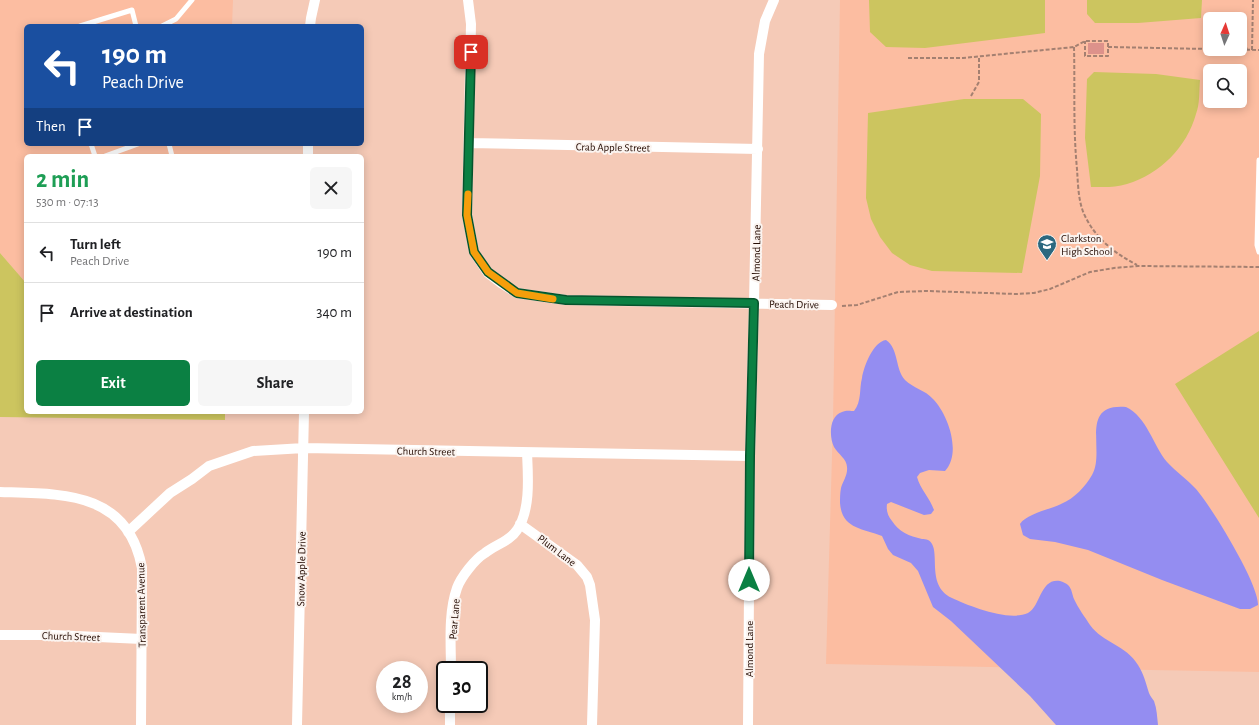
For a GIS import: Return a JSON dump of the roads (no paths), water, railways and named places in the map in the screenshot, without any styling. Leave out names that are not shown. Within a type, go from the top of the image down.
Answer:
[{"type":"street","points":[[310,24],[315,0]]},
{"type":"street","name":"Peach Drive","points":[[468,0],[471,24],[467,215],[474,252],[488,272],[517,293],[566,300],[832,305]]},
{"type":"street","name":"Almond Lane","points":[[748,725],[750,456],[759,54],[764,21],[774,0]]},
{"type":"street","name":"Crab Apple Street","points":[[469,143],[758,149]]},
{"type":"street","name":"Snow Apple Drive","points":[[297,725],[304,414]]},
{"type":"street","name":"Church Street","points":[[128,532],[170,493],[209,466],[253,451],[304,448],[750,456]]},
{"type":"street","points":[[520,524],[527,495],[528,453]]},
{"type":"street","name":"Transparent Avenue","points":[[0,492],[47,493],[76,497],[93,502],[106,509],[120,520],[128,532],[139,552],[142,568],[141,725]]},
{"type":"street","name":"Pear Lane","points":[[451,661],[452,615],[457,588],[472,565],[484,553],[513,534],[520,524]]},
{"type":"street","name":"Plum Lane","points":[[520,524],[577,565],[587,577],[590,585],[595,620],[592,725]]},
{"type":"street","name":"Church Street","points":[[0,635],[54,635],[142,639]]},
{"type":"street","points":[[450,713],[450,725]]},
{"type":"lane","points":[[166,24],[176,19],[192,0]]},
{"type":"lane","points":[[86,24],[132,10],[136,24]]},
{"type":"lane","points":[[110,154],[132,146]]},
{"type":"lane","points":[[1259,160],[1257,245],[1259,252]]},
{"type":"place","name":"Clarkston High School","points":[[1047,261]]}]
